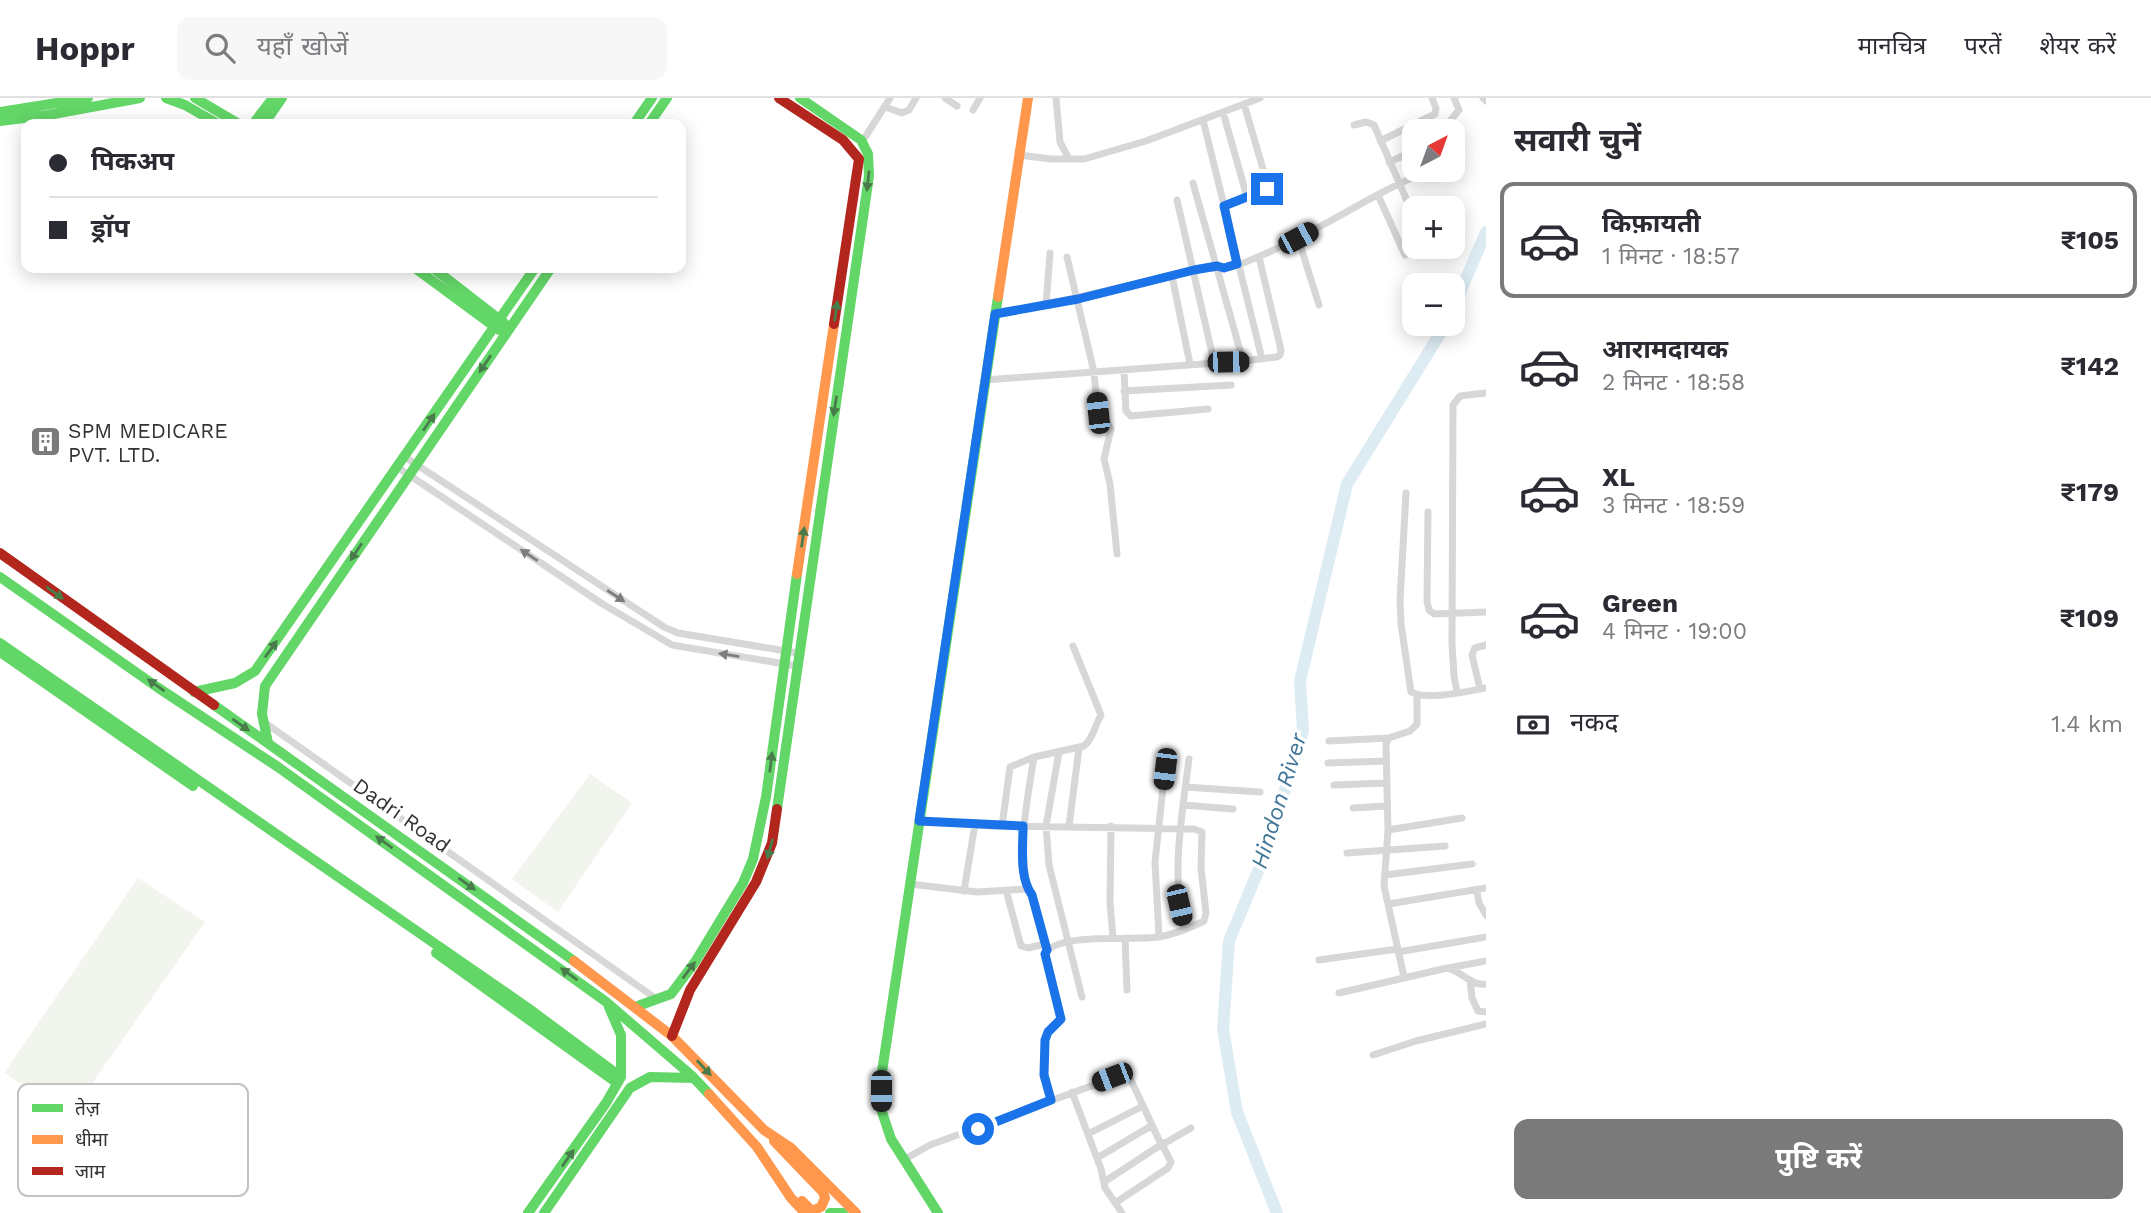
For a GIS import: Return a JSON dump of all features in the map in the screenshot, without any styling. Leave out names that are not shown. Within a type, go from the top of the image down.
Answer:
[{"type":"street","points":[[0,112],[38,102],[88,98]]},
{"type":"street","points":[[0,121],[140,98]]},
{"type":"street","points":[[166,98],[209,119]]},
{"type":"street","points":[[195,98],[231,119]]},
{"type":"street","points":[[257,119],[273,98]]},
{"type":"street","points":[[267,119],[282,98]]},
{"type":"street","points":[[637,119],[652,98]]},
{"type":"street","points":[[652,119],[667,98]]},
{"type":"street","points":[[635,1007],[671,994],[695,962],[743,883],[754,859],[766,797],[783,664],[858,165],[856,153],[843,140],[779,98]]},
{"type":"street","points":[[672,1036],[690,990],[753,891],[765,867],[772,843],[869,176],[870,162],[864,144],[800,98]]},
{"type":"street","points":[[856,153],[890,98]]},
{"type":"street","points":[[885,107],[902,113],[909,110],[916,98]]},
{"type":"street","points":[[973,110],[980,98]]},
{"type":"street","points":[[938,1213],[891,1139],[881,1109],[882,1072],[1028,98]]},
{"type":"street","points":[[1056,98],[1060,142],[1069,159]]},
{"type":"street","points":[[1019,155],[1084,159],[1203,120],[1260,98]]},
{"type":"street","points":[[1380,141],[1435,114],[1432,98]]},
{"type":"street","points":[[1452,119],[1459,110],[1454,98]]},
{"type":"street","points":[[947,99],[957,106]]},
{"type":"street","points":[[1224,206],[1265,191],[1268,186],[1244,104]]},
{"type":"street","points":[[1223,112],[1247,197]]},
{"type":"street","points":[[1203,120],[1262,359]]},
{"type":"street","points":[[1354,125],[1370,122],[1374,125],[1404,196]]},
{"type":"street","points":[[1389,162],[1402,156]]},
{"type":"street","points":[[995,314],[1078,299],[1194,270],[1217,266],[1224,268],[1259,257],[1402,181]]},
{"type":"street","points":[[1193,183],[1243,362]]},
{"type":"street","points":[[1378,195],[1402,248]]},
{"type":"street","points":[[1177,200],[1214,362]]},
{"type":"street","points":[[1298,238],[1319,305]]},
{"type":"street","points":[[1046,305],[1050,253]]},
{"type":"street","points":[[1067,257],[1094,372],[1098,417],[1111,429],[1104,459],[1110,484],[1116,554]]},
{"type":"street","points":[[985,380],[1243,362],[1277,357],[1281,350],[1259,257]]},
{"type":"street","points":[[422,273],[508,331]]},
{"type":"street","points":[[439,273],[497,323]]},
{"type":"street","points":[[194,692],[235,683],[255,671],[532,273]]},
{"type":"street","points":[[268,744],[262,713],[265,686],[548,273]]},
{"type":"street","points":[[1172,276],[1190,364]]},
{"type":"street","points":[[1124,370],[1126,411],[1131,416],[1208,409]]},
{"type":"street","points":[[1124,391],[1231,384]]},
{"type":"street","points":[[1457,692],[1451,614],[1453,405],[1460,396],[1486,393]]},
{"type":"street","points":[[405,457],[664,627],[678,633],[799,653]]},
{"type":"street","points":[[397,467],[601,603],[672,645],[797,666]]},
{"type":"street","points":[[1406,493],[1401,624],[1410,692],[1418,695],[1484,689],[1472,655],[1475,648],[1486,645]]},
{"type":"street","points":[[1427,512],[1429,610],[1434,614],[1486,612]]},
{"type":"street","name":"Dadri Road","points":[[0,553],[589,971],[672,1036],[823,1192],[825,1198],[821,1207],[812,1211],[807,1208],[781,1173],[694,1078],[605,1001],[278,767],[157,687],[0,577]]},
{"type":"street","points":[[319,582],[331,590]]},
{"type":"street","points":[[0,643],[528,1008],[619,1080]]},
{"type":"street","points":[[1002,825],[1010,767],[1034,757],[1079,748],[1089,742],[1101,716],[1101,710],[1073,646]]},
{"type":"street","points":[[0,652],[619,1080]]},
{"type":"street","points":[[1329,741],[1389,738],[1410,731],[1417,724],[1418,695]]},
{"type":"street","points":[[264,722],[658,1000]]},
{"type":"street","points":[[1389,738],[1385,744],[1388,831],[1385,875],[1388,904],[1404,977]]},
{"type":"street","points":[[1069,826],[1079,748]]},
{"type":"street","points":[[1059,752],[1046,826],[1049,865],[1082,997]]},
{"type":"street","points":[[1034,757],[1023,826],[1022,856],[1027,889],[1032,895],[1046,947],[1045,954],[1061,1019],[1048,1032],[1045,1040],[1044,1075],[1051,1100]]},
{"type":"street","points":[[1184,929],[1179,905],[1180,828],[1189,759]]},
{"type":"street","points":[[1328,763],[1385,761]]},
{"type":"street","points":[[1159,937],[1155,862],[1165,769]]},
{"type":"street","points":[[1334,785],[1386,783]]},
{"type":"street","points":[[1185,787],[1260,792]]},
{"type":"street","points":[[1183,806],[1233,809]]},
{"type":"street","points":[[1353,808],[1387,806]]},
{"type":"street","points":[[1388,831],[1462,818]]},
{"type":"street","points":[[919,821],[1023,826],[1180,828],[1199,830],[1203,835],[1200,868],[1206,917],[1204,921],[1159,937],[1113,938],[1025,948],[1021,946],[1006,890]]},
{"type":"street","points":[[964,891],[975,824]]},
{"type":"street","points":[[1111,826],[1110,902],[1113,938]]},
{"type":"street","points":[[1347,853],[1445,846]]},
{"type":"street","points":[[1385,875],[1472,864]]},
{"type":"street","points":[[910,884],[964,891],[1027,889]]},
{"type":"street","points":[[1388,904],[1486,888]]},
{"type":"street","points":[[1477,891],[1479,903],[1486,913]]},
{"type":"street","points":[[1319,960],[1486,937]]},
{"type":"street","points":[[1125,938],[1127,990]]},
{"type":"street","points":[[1339,993],[1486,961]]},
{"type":"street","points":[[1447,968],[1477,984],[1486,984]]},
{"type":"street","points":[[1470,980],[1475,1007],[1478,1011],[1486,1012]]},
{"type":"street","points":[[528,1213],[619,1080],[621,1035],[616,1019],[605,1001]]},
{"type":"street","points":[[1373,1055],[1416,1041],[1486,1024]]},
{"type":"street","points":[[905,1159],[930,1145],[1112,1077],[1126,1075],[1131,1080],[1151,1126],[1169,1155],[1171,1165],[1115,1203]]},
{"type":"street","points":[[544,1213],[630,1087],[650,1077],[694,1078]]},
{"type":"street","points":[[1072,1093],[1104,1182],[1122,1213]]},
{"type":"street","points":[[1088,1134],[1143,1106]]},
{"type":"street","points":[[596,1117],[606,1123]]},
{"type":"street","points":[[1097,1158],[1151,1126]]},
{"type":"street","points":[[1104,1182],[1191,1128]]},
{"type":"street","name":"Dadri Road","points":[[764,1130],[791,1148],[856,1213]]},
{"type":"street","name":"Dadri Road","points":[[757,1147],[804,1213]]},
{"type":"street","points":[[830,1213],[843,1213]]},
{"type":"shaded area","points":[[590,774],[632,803],[558,912],[512,879]]},
{"type":"shaded area","points":[[138,878],[205,922],[92,1084],[21,1084],[4,1073]]},
{"type":"waterway","name":"Hindon River","points":[[1465,281],[1486,232]]},
{"type":"waterway","name":"Hindon River","points":[[1277,1213],[1237,1112],[1223,1029],[1229,941],[1266,852],[1303,731],[1300,681],[1347,484],[1439,336]]},
{"type":"traffic: fast","points":[[0,112],[88,98]]},
{"type":"traffic: fast","points":[[0,121],[140,98]]},
{"type":"traffic: fast","points":[[166,98],[209,119]]},
{"type":"traffic: fast","points":[[195,98],[231,119]]},
{"type":"traffic: fast","points":[[257,119],[273,98]]},
{"type":"traffic: fast","points":[[267,119],[282,98]]},
{"type":"traffic: fast","points":[[637,119],[652,98]]},
{"type":"traffic: fast","points":[[652,119],[667,98]]},
{"type":"traffic: fast","points":[[777,809],[869,176],[868,154],[861,140],[800,98]]},
{"type":"traffic: fast","points":[[422,273],[499,330]]},
{"type":"traffic: fast","points":[[439,273],[504,323]]},
{"type":"traffic: fast","points":[[194,692],[235,683],[255,671],[532,273]]},
{"type":"traffic: fast","points":[[268,743],[262,714],[265,686],[548,273]]},
{"type":"traffic: fast","points":[[938,1213],[891,1139],[881,1109],[882,1072],[998,297]]},
{"type":"traffic: fast","points":[[635,1007],[671,994],[695,962],[743,883],[753,859],[766,797],[797,574]]},
{"type":"traffic: fast","points":[[0,577],[157,687],[278,767],[605,1001],[691,1075],[709,1094]]},
{"type":"traffic: fast","points":[[0,643],[528,1008],[621,1077]]},
{"type":"traffic: fast","points":[[0,652],[193,786]]},
{"type":"traffic: fast","points":[[214,705],[574,961]]},
{"type":"traffic: fast","points":[[436,953],[617,1083]]},
{"type":"traffic: fast","points":[[528,1213],[606,1103],[621,1077],[621,1035],[609,1007]]},
{"type":"traffic: fast","points":[[544,1213],[630,1088],[650,1077],[694,1078]]},
{"type":"traffic: fast","points":[[830,1213],[843,1213]]},
{"type":"traffic: slow","points":[[998,297],[1028,98]]},
{"type":"traffic: slow","points":[[797,574],[834,324]]},
{"type":"traffic: slow","points":[[574,961],[672,1036],[764,1130],[791,1148],[856,1213]]},
{"type":"traffic: slow","points":[[709,1094],[757,1147],[791,1198],[805,1213]]},
{"type":"traffic: slow","points":[[774,1141],[823,1192],[825,1198],[821,1207],[812,1211],[802,1201]]},
{"type":"traffic: jam","points":[[779,98],[843,140],[859,159],[834,324]]},
{"type":"traffic: jam","points":[[0,553],[214,705]]},
{"type":"traffic: jam","points":[[672,1036],[690,990],[756,882],[772,843],[777,809]]},
{"type":"place","name":"SPM MEDICARE PVT. LTD.","points":[[45,442]]},
{"type":"route","points":[[978,1129],[1051,1100],[1043,1071],[1045,1040],[1048,1032],[1061,1019],[1045,954],[1047,950],[1032,895],[1027,889],[1022,856],[1023,826],[919,821],[995,314],[1078,299],[1194,270],[1217,266],[1224,268],[1237,264],[1224,206],[1267,189]]}]
